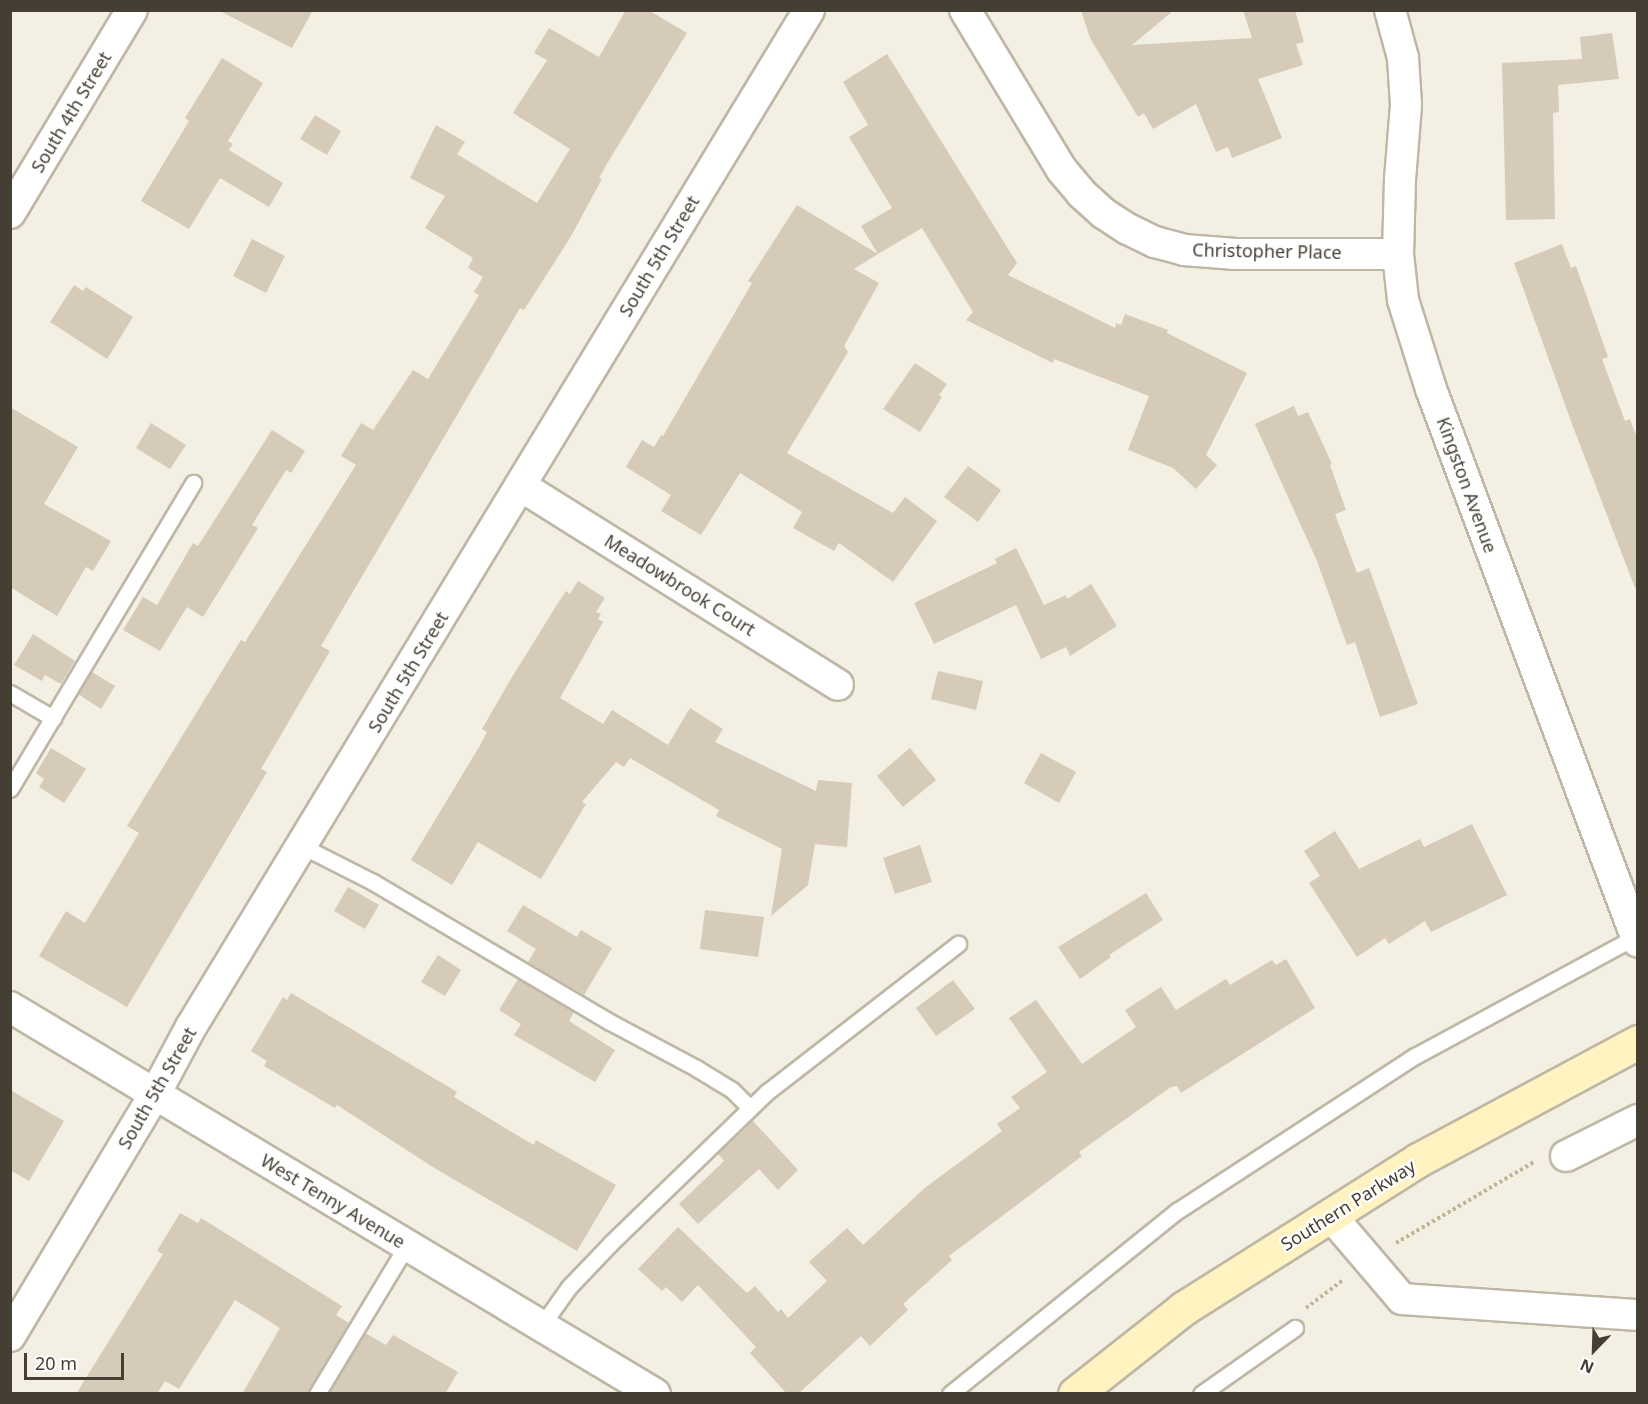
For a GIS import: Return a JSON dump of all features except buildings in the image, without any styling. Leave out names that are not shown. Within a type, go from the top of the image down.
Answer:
[{"type":"main road","name":"Southern Parkway","points":[[1081,1392],[1184,1308],[1418,1160],[1638,1042]]},
{"type":"street","name":"South 4th Street","points":[[10,213],[132,10]]},
{"type":"street","name":"South 5th Street","points":[[10,1336],[155,1094],[191,1027],[809,10]]},
{"type":"street","name":"Christopher Place","points":[[965,10],[1062,170],[1096,206],[1128,229],[1155,242],[1184,250],[1236,254],[1398,254]]},
{"type":"street","name":"Kingston Avenue","points":[[1390,10],[1403,58],[1406,105],[1400,178],[1398,254],[1403,300],[1431,389],[1636,940]]},
{"type":"street","name":"Meadowbrook Court","points":[[521,486],[838,685]]},
{"type":"street","name":"West Tenny Avenue","points":[[10,1007],[655,1394]]},
{"type":"street","points":[[1566,1156],[1638,1120]]},
{"type":"street","points":[[1330,1216],[1402,1299],[1638,1315]]},
{"type":"lane","points":[[10,789],[193,483]]},
{"type":"lane","points":[[10,693],[53,718]]},
{"type":"lane","points":[[302,846],[373,882],[610,1022],[696,1068],[732,1090],[750,1108]]},
{"type":"lane","points":[[950,1394],[1177,1211],[1415,1056],[1636,940]]},
{"type":"lane","points":[[542,1325],[569,1287],[611,1243],[767,1092],[958,944]]},
{"type":"lane","points":[[317,1394],[407,1245]]},
{"type":"lane","points":[[1201,1394],[1295,1328]]},
{"type":"path","points":[[1295,1328],[1297,1314],[1369,1261],[1466,1200],[1547,1155],[1566,1156]]}]
